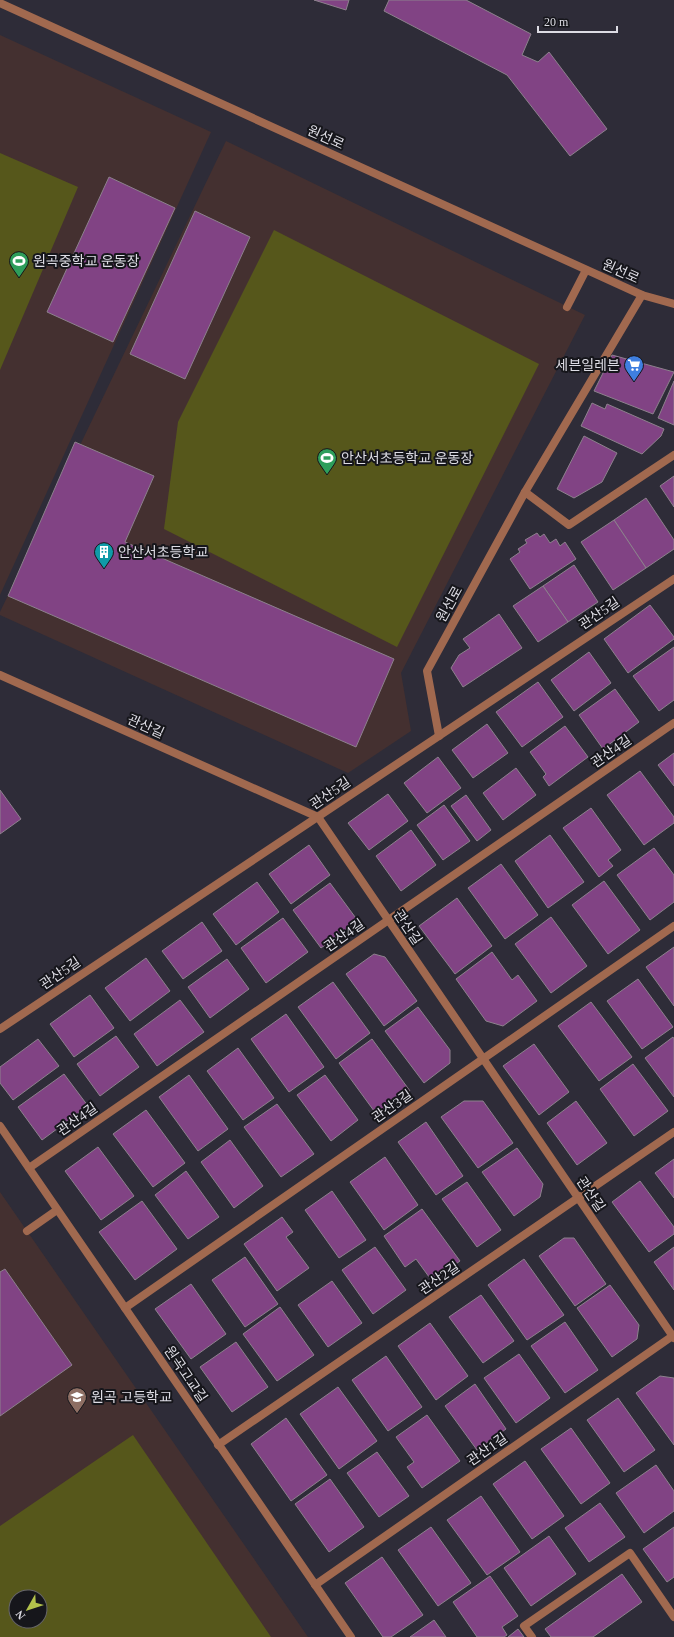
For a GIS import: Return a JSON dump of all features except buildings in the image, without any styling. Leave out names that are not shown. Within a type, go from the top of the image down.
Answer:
[{"type":"street","name":"원선로","points":[[0,3],[586,270],[642,295],[674,304]]},
{"type":"street","points":[[567,307],[586,270]]},
{"type":"street","name":"원선로","points":[[439,736],[427,671],[525,492],[642,295]]},
{"type":"street","points":[[525,492],[569,526],[674,455]]},
{"type":"street","name":"관산5길","points":[[0,1029],[674,579]]},
{"type":"street","name":"관산길","points":[[0,675],[318,817],[674,1337]]},
{"type":"street","name":"관산4길","points":[[29,1168],[674,723]]},
{"type":"street","name":"관산3길","points":[[125,1308],[674,926]]},
{"type":"street","name":"원곡고교길","points":[[0,1126],[351,1637]]},
{"type":"street","name":"관산2길","points":[[218,1445],[674,1132]]},
{"type":"street","points":[[27,1231],[57,1210]]},
{"type":"street","name":"관산1길","points":[[315,1585],[674,1337]]},
{"type":"street","points":[[532,1637],[524,1626],[630,1553],[674,1617]]},
{"type":"shaded area","points":[[0,35],[211,132],[0,595]]},
{"type":"shaded area","points":[[226,141],[585,315],[401,673],[411,731],[348,773],[0,615],[0,612]]},
{"type":"shaded area","name":"원곡중학교 운동장","points":[[0,153],[78,187],[0,370]]},
{"type":"shaded area","name":"안산서초등학교 운동장","points":[[274,230],[539,364],[397,647],[164,529],[178,422]]},
{"type":"shaded area","name":"원곡 고등학교","points":[[0,1192],[308,1637],[0,1637]]},
{"type":"shaded area","points":[[133,1435],[271,1637],[0,1637],[0,1526]]},
{"type":"place","name":"원곡중학교 운동장","points":[[19,278]]},
{"type":"place","name":"세븐일레븐","points":[[634,382]]},
{"type":"place","name":"안산서초등학교 운동장","points":[[327,475]]},
{"type":"place","name":"안산서초등학교","points":[[104,569]]},
{"type":"place","name":"원곡 고등학교","points":[[77,1414]]}]
